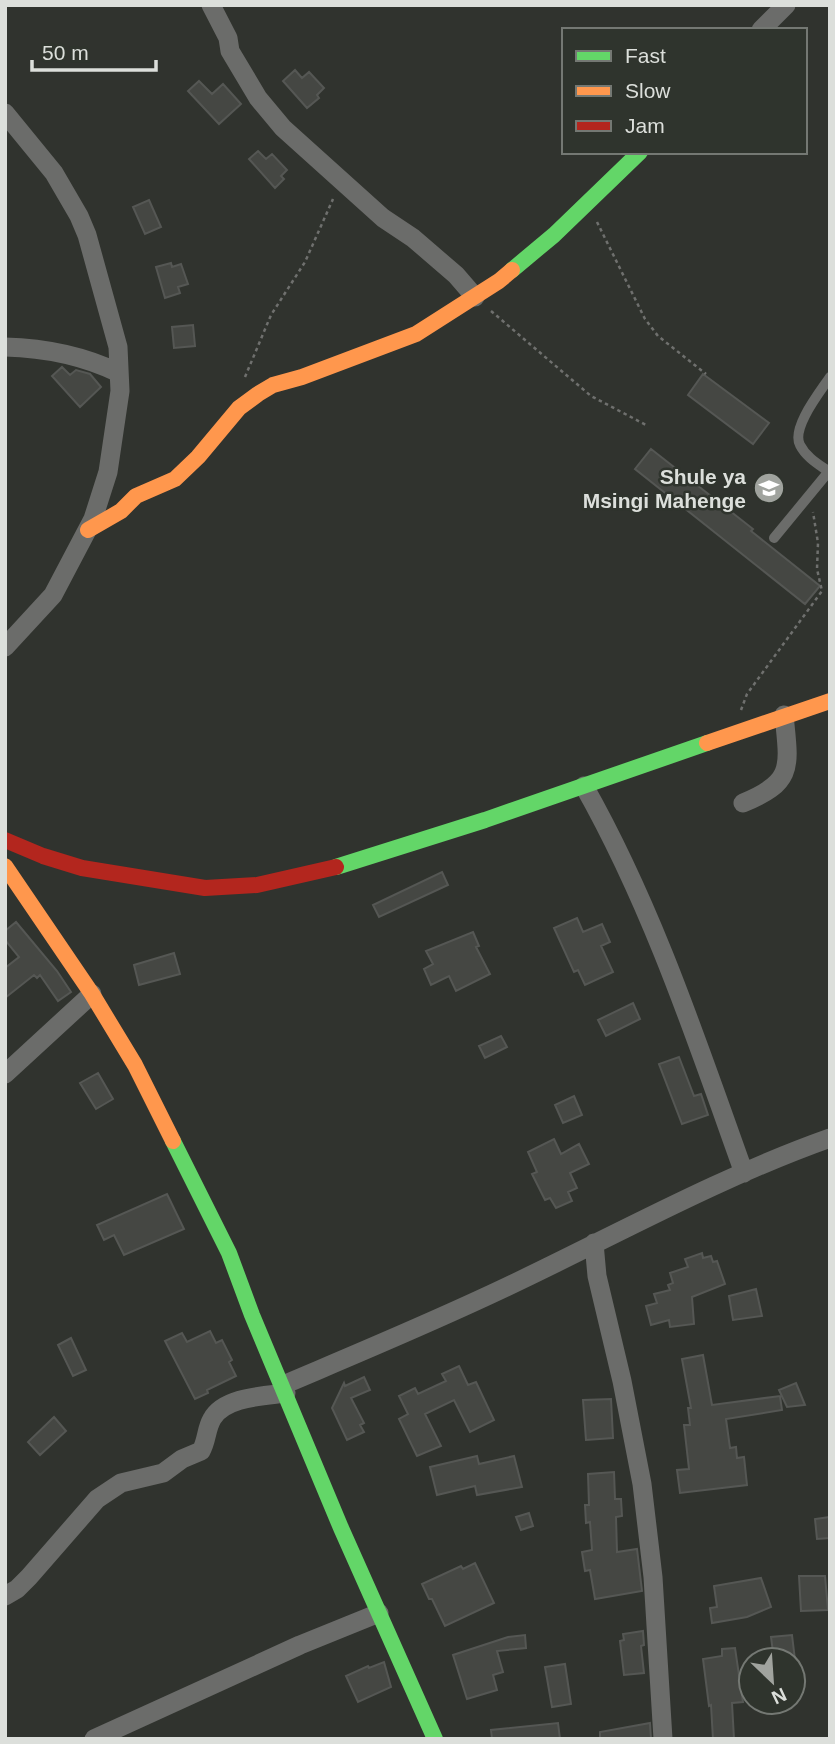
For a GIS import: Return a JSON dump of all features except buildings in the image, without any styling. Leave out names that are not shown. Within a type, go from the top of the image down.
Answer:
[{"type":"street","points":[[211,5],[228,38],[230,51],[258,98],[283,128],[383,218],[456,275],[475,297]]},
{"type":"street","points":[[763,28],[786,5]]},
{"type":"street","points":[[5,647],[53,595],[88,530],[108,472],[120,391],[118,347],[87,234],[54,173],[6,114]]},
{"type":"street","points":[[88,530],[121,511],[136,496],[175,479],[198,457],[239,408],[273,385],[302,377],[416,334],[499,281],[589,203],[638,154]]},
{"type":"street","points":[[5,347],[63,354],[97,362],[119,373]]},
{"type":"street","points":[[5,840],[26,851],[92,872],[201,887],[230,888],[318,874],[523,808],[830,701]]},
{"type":"street","points":[[743,803],[774,788],[785,774],[785,715]]},
{"type":"street","points":[[584,786],[611,834],[673,976],[744,1173]]},
{"type":"street","points":[[5,866],[92,994],[135,1066],[229,1253],[341,1528],[435,1739]]},
{"type":"street","points":[[5,1074],[92,994]]},
{"type":"street","points":[[5,1596],[29,1577],[97,1499],[121,1483],[163,1473],[182,1459],[201,1451],[215,1413],[237,1402],[284,1389],[522,1280],[744,1173],[830,1138]]},
{"type":"street","points":[[594,1243],[597,1276],[622,1381],[642,1484],[653,1577],[663,1739]]},
{"type":"street","points":[[94,1739],[379,1613]]},
{"type":"lane","points":[[774,538],[829,470],[805,452],[797,433],[830,377]]},
{"type":"path","points":[[239,408],[246,374],[271,315],[305,262],[342,179]]},
{"type":"path","points":[[589,203],[645,319],[658,336],[706,374]]},
{"type":"path","points":[[475,297],[592,396],[648,426]]},
{"type":"path","points":[[735,732],[747,694],[822,592],[817,569],[816,524],[807,496]]},
{"type":"traffic: fast","points":[[512,270],[554,235],[638,154]]},
{"type":"traffic: fast","points":[[336,867],[485,820],[707,743]]},
{"type":"traffic: fast","points":[[173,1141],[229,1253],[341,1528],[435,1739]]},
{"type":"traffic: slow","points":[[88,530],[121,511],[136,496],[175,479],[198,457],[239,408],[258,394],[273,385],[302,377],[416,334],[512,270]]},
{"type":"traffic: slow","points":[[707,743],[830,701]]},
{"type":"traffic: slow","points":[[5,866],[92,994],[135,1065],[173,1141]]},
{"type":"traffic: jam","points":[[5,840],[82,868],[205,888],[257,885],[336,867]]},
{"type":"place","name":"Shule ya Msingi Mahenge","points":[[769,488]]}]
